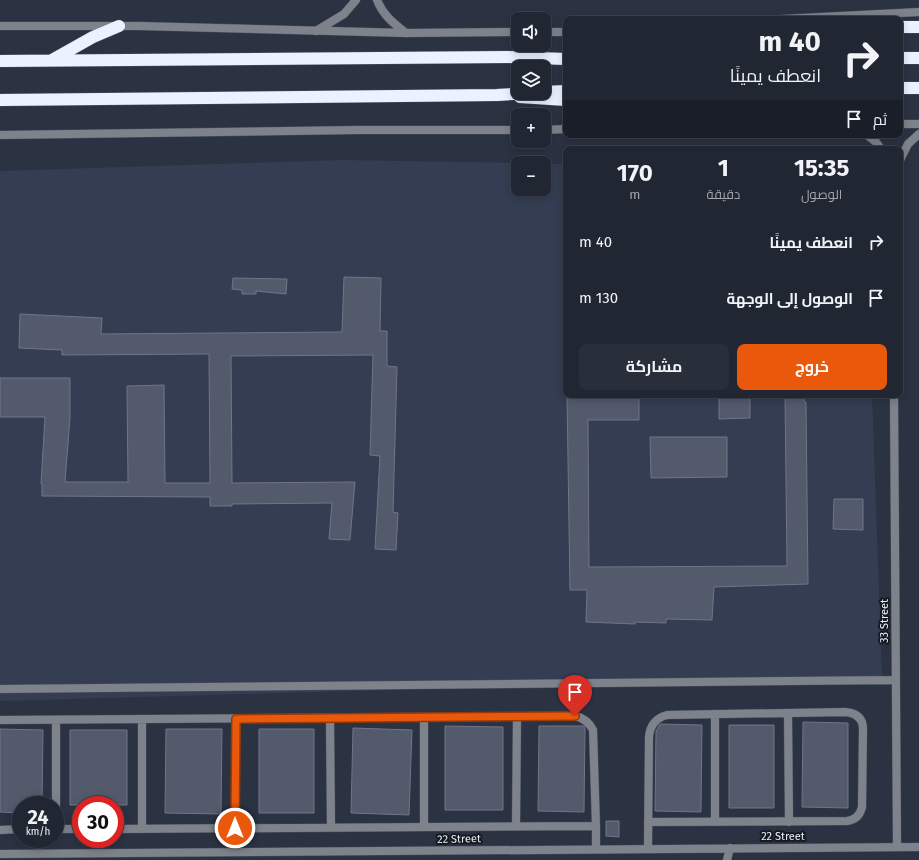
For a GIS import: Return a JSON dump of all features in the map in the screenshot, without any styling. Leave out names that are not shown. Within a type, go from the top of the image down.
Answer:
[{"type":"highway","points":[[52,60],[93,37],[119,26]]},
{"type":"highway","points":[[903,28],[919,27]]},
{"type":"highway","points":[[508,57],[563,51]]},
{"type":"highway","points":[[0,60],[508,57],[563,59]]},
{"type":"highway","points":[[903,58],[919,58]]},
{"type":"highway","points":[[903,88],[919,88]]},
{"type":"highway","points":[[551,91],[563,90]]},
{"type":"highway","points":[[0,100],[511,94]]},
{"type":"highway","points":[[497,95],[563,100]]},
{"type":"street","points":[[316,31],[344,14],[356,0]]},
{"type":"street","points":[[378,0],[385,15],[406,33]]},
{"type":"street","points":[[841,16],[919,12]]},
{"type":"street","points":[[0,26],[119,26],[406,33],[511,32]]},
{"type":"street","points":[[551,32],[563,32]]},
{"type":"street","points":[[903,124],[919,124]]},
{"type":"street","points":[[0,135],[358,130],[511,130]]},
{"type":"street","points":[[551,130],[563,130]]},
{"type":"street","points":[[903,154],[908,144],[919,134]]},
{"type":"street","points":[[871,138],[879,146]]},
{"type":"street","name":"33 Street","points":[[894,398],[897,846]]},
{"type":"street","points":[[0,689],[896,680]]},
{"type":"street","points":[[648,822],[847,822],[852,820],[857,817],[862,807],[863,729],[861,719],[852,712],[662,716],[653,723],[649,737],[648,822],[648,848]]},
{"type":"street","points":[[788,713],[789,822]]},
{"type":"street","points":[[715,714],[715,822]]},
{"type":"street","points":[[424,717],[424,827]]},
{"type":"street","points":[[516,826],[518,717]]},
{"type":"street","points":[[0,720],[581,717],[590,724],[594,736],[596,849]]},
{"type":"street","points":[[330,718],[331,827]]},
{"type":"street","points":[[235,828],[236,719]]},
{"type":"street","points":[[55,796],[56,720]]},
{"type":"street","points":[[142,720],[142,828]]},
{"type":"street","points":[[124,829],[596,826]]},
{"type":"street","points":[[0,830],[12,829]]},
{"type":"street","name":"22 Street","points":[[0,854],[919,847]]},
{"type":"street","points":[[727,860],[730,848]]},
{"type":"shaded area","points":[[342,160],[511,163],[511,196],[551,196],[551,164],[563,164],[563,398],[872,398],[882,676],[0,701],[0,171]]},
{"type":"building","points":[[344,277],[381,278],[380,331],[387,331],[387,366],[397,367],[393,512],[398,513],[396,550],[375,549],[380,456],[370,455],[373,355],[231,356],[232,483],[355,482],[350,540],[329,539],[332,503],[232,504],[232,506],[210,506],[210,497],[42,496],[41,484],[45,417],[0,417],[0,378],[70,378],[70,418],[65,482],[128,482],[127,386],[164,385],[165,483],[210,483],[209,354],[62,355],[62,350],[19,348],[20,314],[102,318],[101,334],[342,332]]},
{"type":"building","points":[[233,278],[287,279],[286,294],[256,291],[256,294],[242,294],[242,290],[232,289]]},
{"type":"building","points":[[567,398],[639,398],[639,420],[588,420],[589,567],[787,566],[785,398],[804,398],[804,402],[806,402],[808,584],[714,587],[712,620],[666,619],[666,623],[635,622],[635,624],[586,622],[587,590],[570,590]]},
{"type":"building","points":[[719,398],[750,398],[750,418],[719,419]]},
{"type":"building","points":[[650,437],[727,437],[727,477],[651,478]]},
{"type":"building","points":[[834,499],[863,499],[863,530],[833,529]]},
{"type":"building","points":[[803,722],[848,723],[848,808],[802,807]]},
{"type":"building","points":[[660,724],[702,725],[701,812],[655,811],[656,731]]},
{"type":"building","points":[[729,725],[774,725],[774,808],[729,808]]},
{"type":"building","points":[[445,726],[503,727],[503,810],[445,810]]},
{"type":"building","points":[[539,726],[584,726],[584,812],[538,811]]},
{"type":"building","points":[[353,728],[412,730],[409,815],[351,813]]},
{"type":"building","points":[[0,729],[43,730],[42,796],[12,796],[12,813],[0,812]]},
{"type":"building","points":[[166,729],[222,729],[221,814],[165,813]]},
{"type":"building","points":[[259,729],[314,729],[314,813],[259,813]]},
{"type":"building","points":[[70,730],[127,730],[127,805],[124,805],[124,796],[72,796],[72,805],[70,805]]},
{"type":"building","points":[[606,821],[619,821],[619,837],[606,836]]},
{"type":"route","points":[[235,828],[236,719],[575,716]]}]
